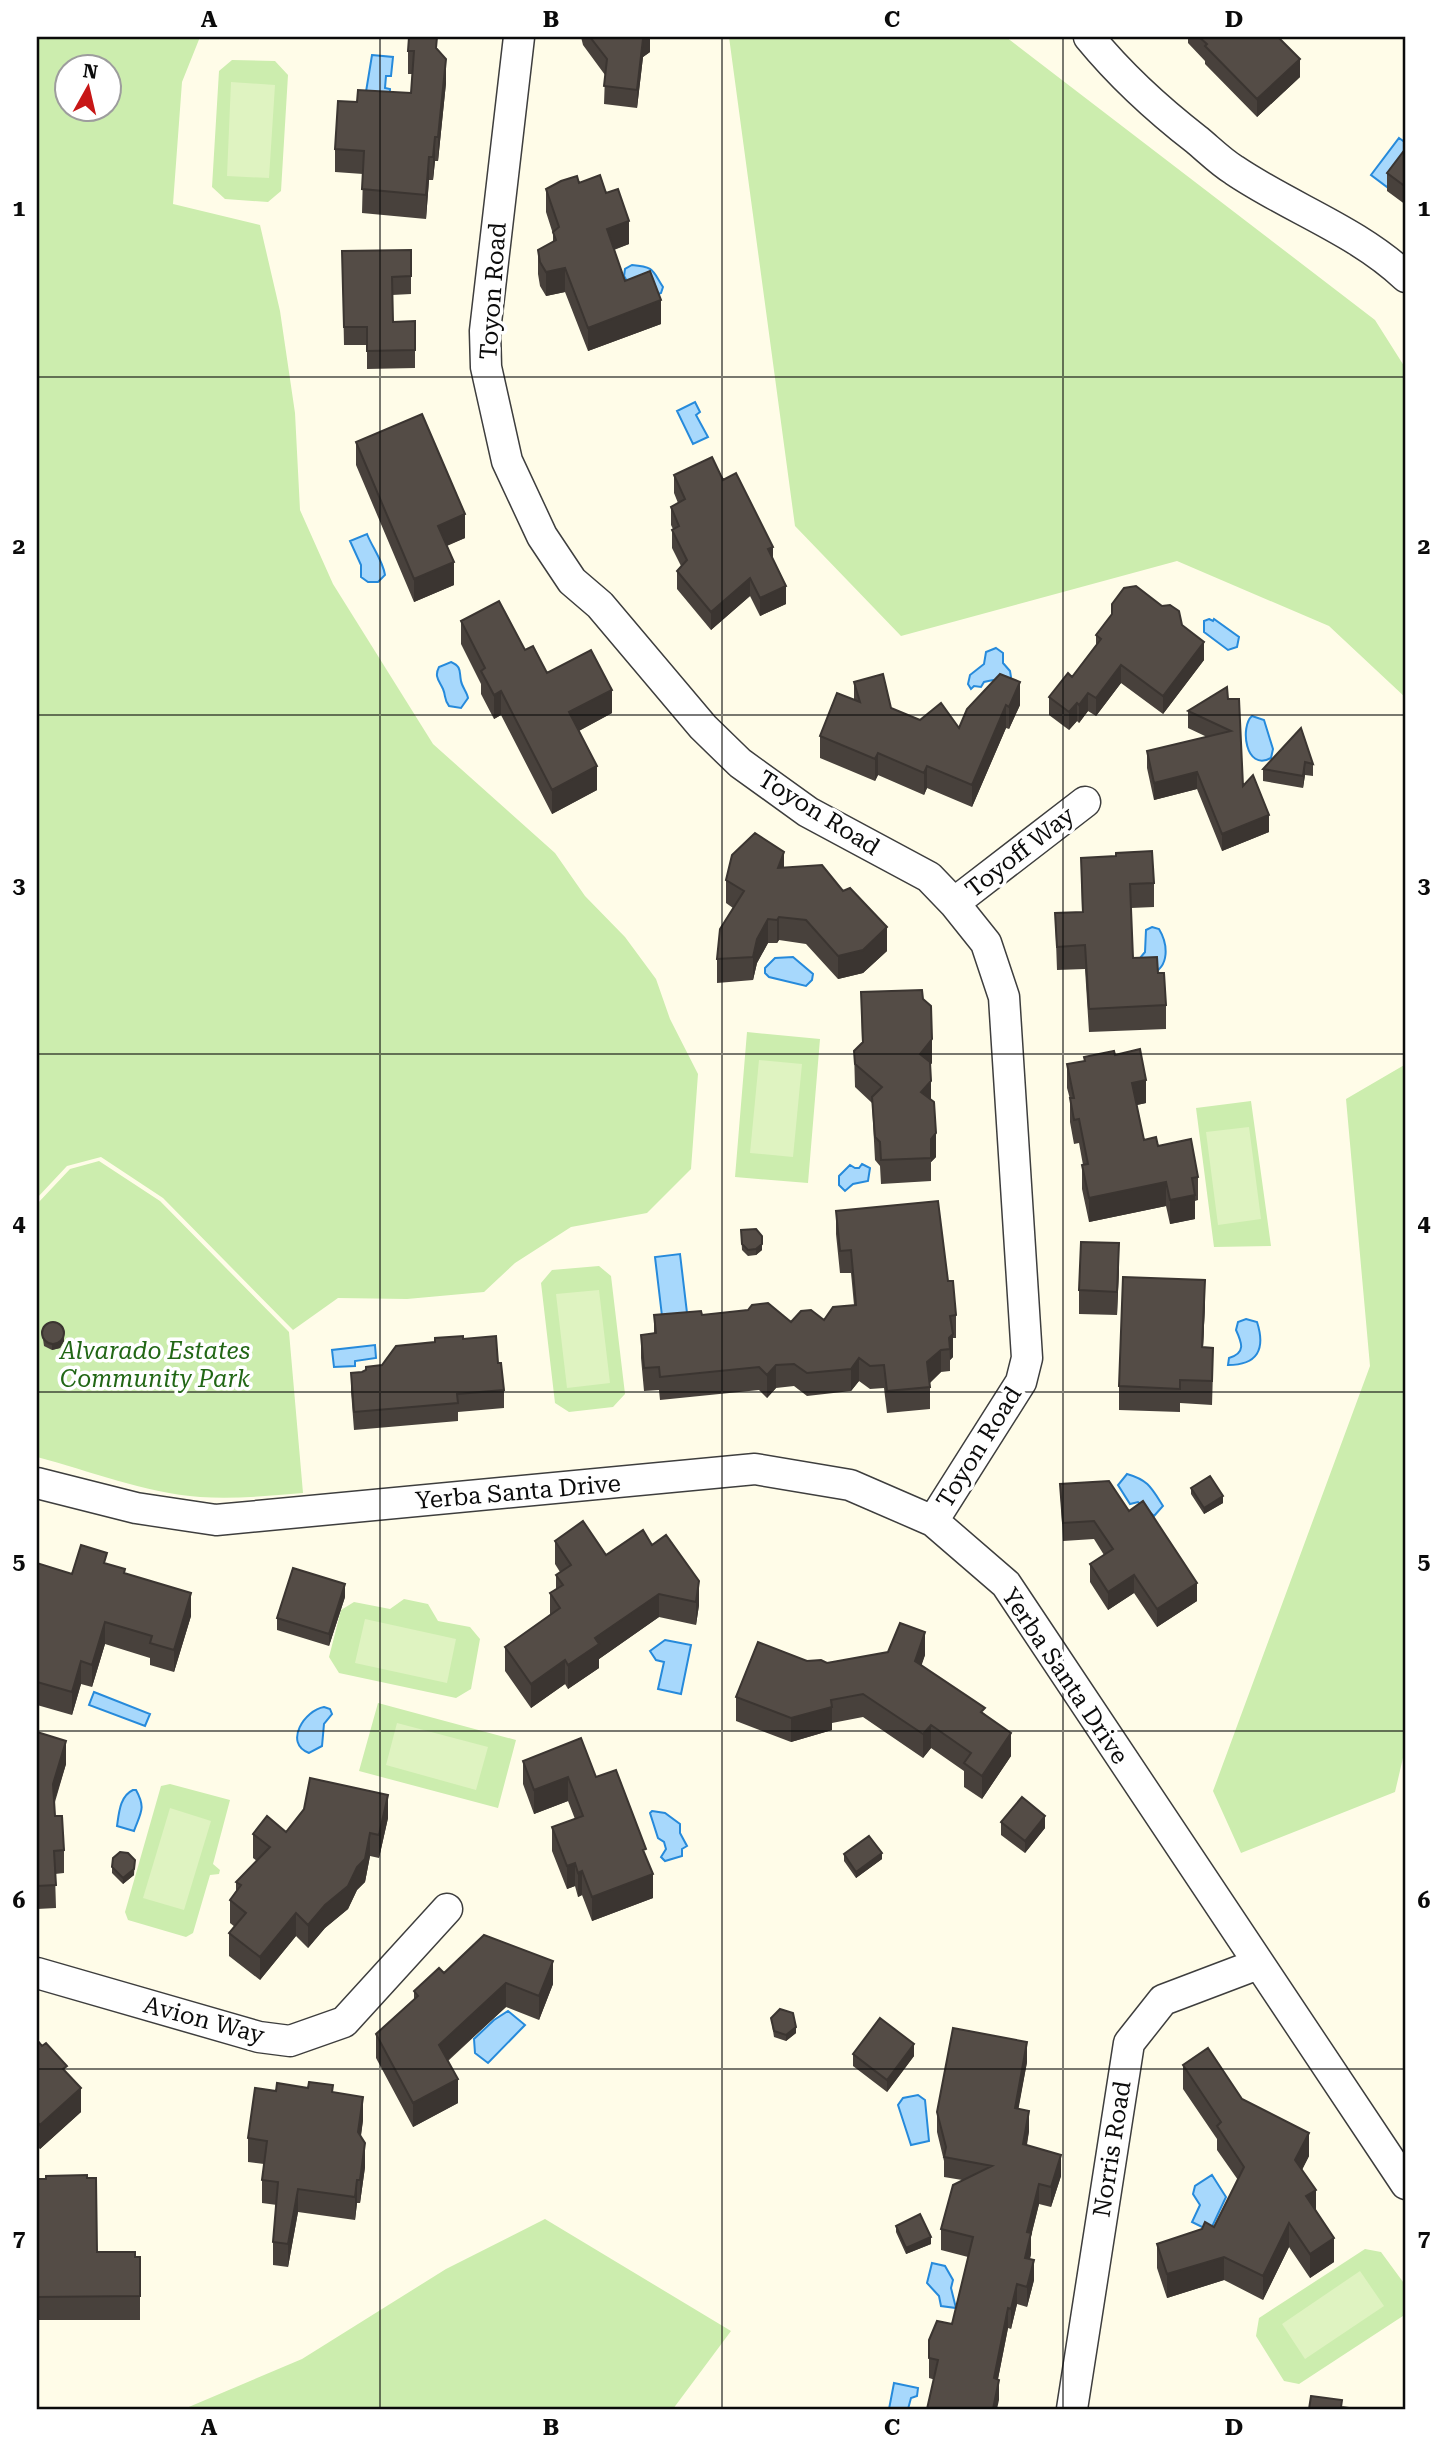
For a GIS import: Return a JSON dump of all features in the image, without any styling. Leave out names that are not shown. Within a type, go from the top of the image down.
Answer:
[{"type":"street","name":"Toyon Road","points":[[519,37],[485,331],[486,367],[507,461],[542,537],[572,581],[600,605],[703,727],[740,763],[807,811],[929,877],[986,943],[1004,997],[1027,1358],[1021,1382],[933,1521]]},
{"type":"street","points":[[1089,37],[1157,109],[1234,170],[1345,232],[1406,276]]},
{"type":"street","name":"Toyoff Way","points":[[954,903],[1086,802]]},
{"type":"street","name":"Yerba Santa Drive","points":[[37,1483],[136,1508],[216,1520],[755,1469],[850,1485],[933,1521],[1006,1584],[1406,2184]]},
{"type":"street","name":"Avion Way","points":[[37,1973],[260,2037],[290,2041],[344,2022],[447,1909]]},
{"type":"street","name":"Norris Road","points":[[1072,2409],[1129,2043],[1163,2000],[1258,1964]]},
{"type":"green space","points":[[37,37],[200,37],[182,82],[173,204],[260,225],[280,311],[295,413],[300,510],[333,584],[433,744],[555,853],[585,896],[625,937],[656,979],[670,1019],[698,1074],[691,1169],[647,1213],[571,1227],[515,1263],[484,1292],[407,1299],[338,1298],[293,1330],[163,1198],[101,1157],[67,1166],[37,1198]]},
{"type":"green space","points":[[729,37],[1006,37],[1375,320],[1406,369],[1406,698],[1329,626],[1177,561],[901,636],[795,526]]},
{"type":"green space","points":[[232,60],[275,61],[288,75],[281,191],[268,202],[225,199],[212,187],[219,71]]},
{"type":"green space","points":[[231,82],[275,85],[269,178],[227,176]]},
{"type":"green space","points":[[747,1032],[820,1039],[808,1183],[735,1177]]},
{"type":"green space","points":[[759,1060],[802,1064],[793,1157],[750,1153]]},
{"type":"green space","points":[[1406,1064],[1406,1745],[1395,1792],[1241,1853],[1213,1791],[1370,1366],[1346,1099]]},
{"type":"green space","points":[[1251,1101],[1271,1246],[1214,1247],[1196,1108]]},
{"type":"green space","points":[[1249,1127],[1261,1219],[1218,1225],[1206,1132]]},
{"type":"green space","name":"Alvarado Estates Community Park","points":[[99,1161],[160,1201],[289,1332],[303,1493],[226,1498],[179,1495],[37,1457],[37,1204],[70,1169]]},
{"type":"green space","points":[[599,1266],[611,1276],[625,1394],[613,1407],[569,1412],[555,1403],[541,1283],[552,1270]]},
{"type":"green space","points":[[599,1290],[610,1383],[567,1388],[556,1294]]},
{"type":"green space","points":[[404,1599],[428,1604],[438,1621],[470,1627],[480,1639],[471,1689],[456,1698],[339,1673],[329,1657],[341,1610],[354,1602],[390,1609]]},
{"type":"green space","points":[[365,1619],[456,1639],[447,1683],[355,1663]]},
{"type":"green space","points":[[378,1703],[516,1740],[498,1808],[359,1771]]},
{"type":"green space","points":[[397,1723],[488,1747],[476,1790],[386,1765]]},
{"type":"green space","points":[[170,1784],[230,1800],[213,1864],[220,1870],[219,1874],[210,1875],[193,1933],[186,1937],[128,1920],[125,1912],[161,1786]]},
{"type":"green space","points":[[170,1808],[211,1821],[184,1910],[143,1898]]},
{"type":"green space","points":[[545,2219],[731,2331],[673,2409],[184,2409],[302,2359],[446,2269]]},
{"type":"green space","points":[[1365,2249],[1381,2252],[1406,2286],[1406,2314],[1299,2384],[1284,2381],[1256,2336],[1259,2318]]},
{"type":"green space","points":[[1360,2271],[1384,2306],[1305,2359],[1282,2324]]},
{"type":"water","points":[[372,55],[393,57],[391,76],[386,76],[385,88],[390,89],[389,107],[364,104]]},
{"type":"water","points":[[1399,138],[1406,143],[1406,162],[1387,187],[1371,175]]},
{"type":"water","points":[[632,265],[652,270],[663,287],[661,293],[654,296],[627,281],[624,276],[625,269]]},
{"type":"water","points":[[695,402],[700,412],[696,415],[708,437],[693,444],[677,411]]},
{"type":"water","points":[[367,534],[384,570],[385,575],[378,582],[368,582],[361,577],[361,565],[350,541]]},
{"type":"water","points":[[1214,619],[1239,637],[1237,647],[1228,650],[1204,632],[1204,621]]},
{"type":"water","points":[[996,648],[1003,653],[1003,663],[1010,671],[1011,677],[1004,682],[984,682],[981,687],[974,686],[971,689],[968,684],[970,675],[984,664],[986,652]]},
{"type":"water","points":[[451,662],[458,668],[468,698],[461,708],[449,706],[446,702],[437,676],[439,667]]},
{"type":"water","points":[[1252,716],[1264,720],[1273,749],[1271,758],[1262,761],[1250,754],[1247,746],[1246,729]]},
{"type":"water","points":[[1152,927],[1159,929],[1162,935],[1165,954],[1162,966],[1151,974],[1140,958],[1145,952],[1146,930]]},
{"type":"water","points":[[793,957],[813,974],[812,980],[806,986],[769,977],[765,973],[765,968],[775,958]]},
{"type":"water","points":[[862,1164],[870,1168],[868,1181],[853,1184],[845,1191],[839,1185],[839,1176],[850,1165],[859,1168]]},
{"type":"water","points":[[680,1254],[687,1313],[662,1316],[655,1257]]},
{"type":"water","points":[[1246,1319],[1257,1322],[1260,1341],[1257,1354],[1246,1362],[1228,1365],[1229,1358],[1238,1353],[1241,1347],[1236,1330],[1238,1322]]},
{"type":"water","points":[[375,1345],[376,1358],[355,1361],[355,1366],[334,1367],[332,1350]]},
{"type":"water","points":[[1127,1474],[1144,1482],[1159,1499],[1163,1506],[1154,1516],[1138,1502],[1130,1504],[1118,1485]]},
{"type":"water","points":[[665,1640],[691,1645],[681,1694],[658,1689],[664,1662],[656,1660],[650,1651]]},
{"type":"water","points":[[94,1692],[150,1714],[145,1726],[89,1705]]},
{"type":"water","points":[[317,1709],[330,1709],[332,1714],[324,1724],[322,1746],[309,1753],[301,1748],[297,1735],[304,1720]]},
{"type":"water","points":[[136,1790],[142,1806],[134,1831],[117,1826],[123,1800]]},
{"type":"water","points":[[650,1813],[665,1813],[680,1824],[680,1833],[687,1846],[682,1849],[682,1856],[665,1861],[661,1857],[666,1849],[664,1842],[658,1838]]},
{"type":"water","points":[[508,2011],[525,2025],[488,2063],[475,2053],[474,2039]]},
{"type":"water","points":[[918,2095],[925,2100],[929,2141],[911,2145],[898,2105],[903,2098]]},
{"type":"water","points":[[1212,2175],[1226,2197],[1210,2231],[1192,2222],[1200,2205],[1193,2194],[1195,2186]]},
{"type":"water","points":[[932,2263],[945,2266],[953,2280],[951,2288],[956,2308],[941,2306],[939,2296],[927,2283]]},
{"type":"water","points":[[894,2383],[918,2388],[917,2396],[911,2398],[908,2409],[889,2409]]},
{"type":"building","points":[[409,37],[437,37],[436,48],[446,59],[438,137],[435,137],[433,157],[429,157],[426,195],[362,189],[364,151],[335,149],[338,101],[357,102],[358,90],[411,93],[414,51],[408,51]]},
{"type":"building","points":[[590,37],[646,37],[643,39],[637,90],[604,86],[607,59]]},
{"type":"building","points":[[1199,37],[1278,37],[1300,59],[1257,99]]},
{"type":"building","points":[[1406,148],[1406,187],[1387,173]]},
{"type":"building","points":[[600,175],[606,193],[618,189],[629,221],[607,229],[625,281],[650,271],[661,300],[588,328],[565,268],[546,272],[540,262],[538,250],[556,240],[553,232],[559,227],[546,189],[577,176],[579,183]]},
{"type":"building","points":[[411,250],[411,276],[392,277],[393,322],[415,321],[415,350],[367,351],[367,327],[344,327],[342,251]]},
{"type":"building","points":[[422,414],[465,514],[438,526],[454,562],[414,579],[356,442]]},
{"type":"building","points":[[712,457],[723,480],[736,473],[773,547],[768,549],[786,586],[760,598],[750,578],[711,612],[677,571],[687,560],[672,530],[679,526],[671,507],[685,499],[674,475]]},
{"type":"building","points":[[1136,586],[1162,606],[1170,605],[1179,611],[1182,625],[1204,642],[1163,696],[1121,665],[1096,698],[1088,693],[1079,705],[1077,703],[1069,712],[1049,697],[1068,673],[1072,677],[1101,639],[1096,635],[1112,614],[1112,604],[1124,588]]},
{"type":"building","points":[[499,601],[525,650],[533,646],[547,673],[591,650],[612,690],[569,712],[597,766],[552,790],[501,691],[494,695],[481,671],[485,668],[461,621]]},
{"type":"building","points":[[883,674],[891,708],[920,720],[941,703],[959,728],[967,709],[1000,674],[1020,682],[1009,707],[1006,705],[972,785],[927,766],[924,773],[878,753],[875,759],[820,736],[837,693],[860,702],[854,682]]},
{"type":"building","points":[[1227,687],[1228,699],[1239,699],[1243,786],[1253,775],[1269,815],[1222,834],[1197,772],[1154,783],[1147,751],[1231,731],[1188,711]]},
{"type":"building","points":[[1301,728],[1313,764],[1305,762],[1303,776],[1263,769]]},
{"type":"building","points":[[755,833],[784,852],[778,868],[822,865],[843,891],[850,888],[887,927],[863,950],[838,956],[806,920],[779,917],[777,920],[768,919],[757,939],[753,957],[717,959],[720,929],[744,891],[726,880],[732,855]]},
{"type":"building","points":[[1152,851],[1154,883],[1130,884],[1133,958],[1157,957],[1158,973],[1164,973],[1166,1005],[1089,1009],[1085,945],[1057,947],[1055,913],[1083,912],[1081,858]]},
{"type":"building","points":[[922,990],[923,999],[931,1006],[932,1039],[920,1054],[930,1062],[931,1081],[921,1092],[934,1102],[936,1133],[931,1139],[931,1158],[881,1160],[880,1142],[875,1137],[872,1097],[882,1087],[855,1064],[854,1051],[863,1042],[861,992]]},
{"type":"building","points":[[1140,1049],[1146,1080],[1132,1083],[1144,1140],[1156,1137],[1158,1146],[1191,1139],[1198,1177],[1192,1178],[1195,1195],[1170,1200],[1166,1182],[1089,1198],[1082,1165],[1088,1164],[1079,1119],[1074,1120],[1070,1098],[1074,1098],[1067,1064],[1085,1061],[1084,1057],[1114,1051],[1115,1055]]},
{"type":"building","points":[[938,1201],[948,1281],[953,1281],[956,1315],[950,1316],[953,1334],[949,1338],[950,1349],[941,1350],[927,1362],[930,1387],[887,1391],[884,1365],[870,1366],[859,1358],[851,1369],[807,1373],[794,1364],[776,1365],[767,1375],[759,1367],[660,1377],[659,1367],[644,1368],[641,1335],[656,1333],[654,1315],[701,1311],[702,1315],[748,1310],[752,1305],[768,1303],[791,1322],[801,1311],[811,1310],[824,1320],[833,1307],[856,1305],[851,1250],[840,1251],[836,1211]]},
{"type":"building","points":[[756,1229],[762,1236],[762,1244],[756,1249],[748,1250],[742,1244],[741,1230]]},
{"type":"building","points":[[1081,1242],[1119,1243],[1117,1292],[1079,1290]]},
{"type":"building","points":[[1123,1277],[1205,1280],[1202,1347],[1213,1348],[1212,1381],[1180,1380],[1180,1389],[1119,1386]]},
{"type":"building","points":[[53,1322],[63,1329],[64,1333],[57,1343],[53,1344],[43,1337],[42,1333],[49,1323]]},
{"type":"building","points":[[463,1336],[463,1339],[496,1336],[504,1390],[457,1394],[458,1403],[354,1412],[351,1373],[382,1365],[396,1346],[435,1342],[435,1338]]},
{"type":"building","points":[[1210,1476],[1223,1496],[1204,1508],[1191,1488]]},
{"type":"building","points":[[1109,1481],[1129,1511],[1143,1501],[1197,1583],[1157,1609],[1134,1575],[1108,1592],[1090,1564],[1113,1549],[1094,1521],[1063,1523],[1060,1484]]},
{"type":"building","points":[[583,1521],[606,1555],[643,1530],[652,1545],[666,1535],[699,1581],[696,1602],[659,1594],[595,1638],[599,1644],[568,1665],[565,1660],[531,1684],[505,1647],[560,1608],[550,1593],[563,1585],[556,1575],[571,1565],[555,1541]]},
{"type":"building","points":[[81,1545],[107,1553],[104,1563],[125,1569],[124,1573],[191,1593],[174,1650],[150,1643],[152,1636],[105,1622],[92,1665],[81,1661],[72,1692],[37,1682],[37,1563],[72,1574]]},
{"type":"building","points":[[293,1568],[345,1584],[329,1634],[277,1618]]},
{"type":"building","points":[[900,1623],[925,1632],[915,1661],[985,1708],[981,1712],[1011,1733],[982,1776],[964,1763],[971,1753],[931,1725],[923,1734],[863,1694],[831,1700],[832,1707],[791,1718],[736,1697],[758,1642],[807,1661],[821,1660],[827,1663],[888,1652]]},
{"type":"building","points":[[37,1732],[66,1741],[53,1784],[55,1816],[62,1816],[64,1850],[54,1851],[56,1885],[37,1886]]},
{"type":"building","points":[[581,1738],[596,1777],[616,1770],[653,1874],[592,1897],[582,1871],[578,1873],[575,1863],[567,1866],[552,1827],[583,1816],[568,1777],[534,1790],[523,1761]]},
{"type":"building","points":[[310,1778],[388,1795],[379,1835],[370,1833],[365,1859],[357,1867],[348,1886],[325,1905],[308,1925],[296,1913],[260,1957],[229,1933],[246,1913],[230,1900],[241,1885],[236,1882],[270,1847],[253,1834],[267,1816],[286,1832],[304,1809]]},
{"type":"building","points":[[1022,1797],[1045,1816],[1025,1841],[1001,1822]]},
{"type":"building","points":[[869,1836],[882,1853],[856,1872],[844,1854]]},
{"type":"building","points":[[120,1852],[128,1853],[135,1860],[134,1869],[123,1878],[112,1867],[113,1858]]},
{"type":"building","points":[[484,1935],[553,1961],[539,1996],[506,1983],[439,2045],[458,2079],[413,2103],[376,2034],[418,1996],[414,1991],[439,1968],[444,1973]]},
{"type":"building","points":[[780,2009],[793,2013],[796,2027],[786,2035],[774,2031],[771,2018]]},
{"type":"building","points":[[880,2018],[914,2044],[887,2080],[853,2054]]},
{"type":"building","points":[[953,2028],[1027,2042],[1015,2108],[1029,2111],[1023,2144],[1061,2155],[1051,2187],[1039,2184],[1027,2232],[1031,2233],[1025,2258],[1034,2260],[1027,2287],[1017,2284],[1011,2309],[1008,2308],[994,2378],[999,2380],[993,2409],[927,2409],[938,2360],[929,2358],[929,2340],[937,2321],[952,2324],[973,2237],[941,2229],[953,2185],[992,2166],[944,2157],[946,2147],[937,2112]]},
{"type":"building","points":[[37,2040],[42,2046],[46,2043],[67,2066],[63,2069],[81,2088],[40,2125],[37,2122]]},
{"type":"building","points":[[1208,2048],[1242,2099],[1309,2133],[1295,2160],[1316,2190],[1306,2196],[1334,2238],[1310,2254],[1289,2223],[1263,2276],[1224,2257],[1167,2274],[1157,2244],[1202,2229],[1205,2222],[1214,2227],[1244,2167],[1217,2126],[1221,2122],[1183,2065]]},
{"type":"building","points":[[309,2082],[333,2085],[332,2092],[363,2097],[358,2132],[365,2143],[360,2180],[357,2180],[355,2197],[298,2189],[288,2244],[273,2242],[278,2182],[262,2180],[267,2141],[248,2138],[255,2088],[276,2091],[277,2083],[308,2088]]},
{"type":"building","points":[[87,2175],[87,2178],[96,2178],[97,2252],[135,2252],[135,2257],[140,2257],[140,2296],[37,2297],[37,2179],[46,2179],[46,2176]]},
{"type":"building","points":[[920,2214],[931,2237],[906,2248],[896,2226]]},
{"type":"building","points":[[1311,2396],[1342,2400],[1341,2407],[1357,2409],[1309,2409]]}]
